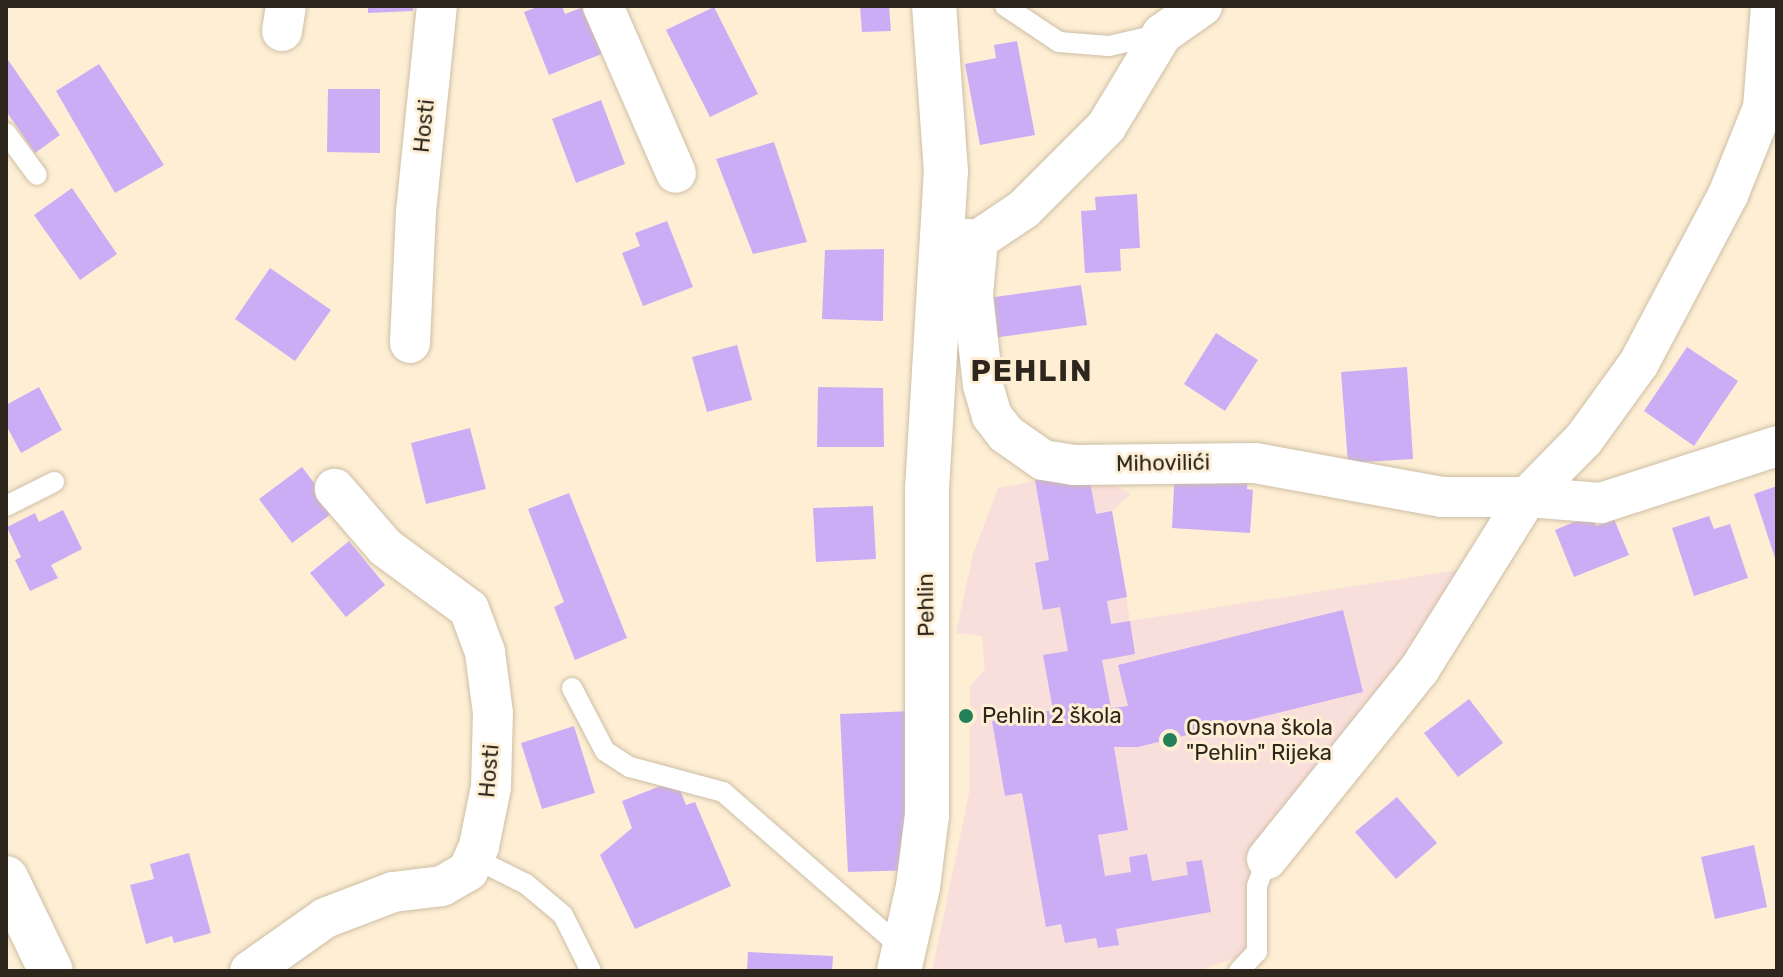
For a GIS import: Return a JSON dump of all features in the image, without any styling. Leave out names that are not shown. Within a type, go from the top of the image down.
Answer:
[{"type":"main road","name":"Pehlin","points":[[902,961],[927,815],[927,489],[961,239],[934,6]]},
{"type":"main road","points":[[6,878],[17,929],[51,971]]},
{"type":"street","name":"Hosti","points":[[410,343],[416,212],[437,6]]},
{"type":"street","points":[[603,6],[681,158],[623,6]]},
{"type":"street","points":[[961,239],[1008,224],[1106,127],[1162,34],[1202,6]]},
{"type":"street","points":[[1267,859],[1419,670],[1527,497],[1584,439],[1639,363],[1728,195],[1763,108],[1771,6]]},
{"type":"street","name":"Mihovilići","points":[[961,239],[992,416],[1006,434],[1043,460],[1073,465],[1255,463],[1442,497],[1527,497],[1601,503],[1777,446]]},
{"type":"street","name":"Hosti","points":[[335,489],[385,547],[469,609],[485,652],[493,713],[491,787],[474,858]]},
{"type":"street","points":[[250,971],[325,918],[393,892],[442,886],[468,871],[474,858]]},
{"type":"lane","points":[[1005,6],[1059,42],[1109,46],[1162,34]]},
{"type":"lane","points":[[6,133],[37,175]]},
{"type":"lane","points":[[6,506],[54,482]]},
{"type":"lane","points":[[572,688],[605,751],[630,767],[723,792],[902,961]]},
{"type":"lane","points":[[474,858],[526,884],[563,915],[591,971]]},
{"type":"lane","points":[[1239,971],[1257,952],[1257,886],[1267,859]]},
{"type":"shaded area","name":"Osnovna škola \"Pehlin\" Rijeka","points":[[1088,471],[1131,494],[1112,511],[1130,621],[1470,568],[1273,865],[1259,950],[1197,971],[932,971],[969,794],[970,686],[985,669],[982,636],[956,633],[973,554],[998,488]]},
{"type":"building","points":[[368,6],[413,6],[413,11],[368,13]]},
{"type":"building","points":[[540,6],[562,6],[565,14],[586,6],[609,51],[549,75],[524,12]]},
{"type":"building","points":[[860,6],[889,6],[891,31],[862,32]]},
{"type":"building","points":[[714,7],[758,94],[710,117],[666,30]]},
{"type":"building","points":[[1017,41],[1035,135],[980,145],[965,64],[996,58],[994,45]]},
{"type":"building","points":[[6,57],[60,135],[35,153],[6,111]]},
{"type":"building","points":[[99,64],[164,165],[115,193],[56,91]]},
{"type":"building","points":[[328,89],[380,89],[380,153],[327,152]]},
{"type":"building","points":[[601,100],[625,164],[576,183],[552,119]]},
{"type":"building","points":[[774,142],[807,242],[753,254],[716,159]]},
{"type":"building","points":[[72,188],[117,254],[80,280],[34,215]]},
{"type":"building","points":[[1137,194],[1140,248],[1120,249],[1121,271],[1085,273],[1081,211],[1096,210],[1095,197]]},
{"type":"building","points":[[667,221],[693,287],[643,306],[622,253],[640,246],[635,233]]},
{"type":"building","points":[[884,249],[883,321],[822,319],[825,250]]},
{"type":"building","points":[[270,268],[331,310],[295,361],[235,319]]},
{"type":"building","points":[[1081,285],[1087,325],[993,338],[988,298]]},
{"type":"building","points":[[1216,333],[1258,360],[1225,411],[1184,384]]},
{"type":"building","points":[[737,345],[752,400],[707,412],[692,357]]},
{"type":"building","points":[[1687,347],[1738,381],[1694,446],[1644,411]]},
{"type":"building","points":[[1407,367],[1413,459],[1348,463],[1341,372]]},
{"type":"building","points":[[39,387],[62,430],[21,453],[6,425],[6,405]]},
{"type":"building","points":[[818,387],[883,388],[884,447],[817,447]]},
{"type":"building","points":[[470,428],[486,489],[426,504],[411,443]]},
{"type":"building","points":[[302,467],[335,511],[292,543],[259,499]]},
{"type":"building","points":[[1175,468],[1248,474],[1247,489],[1253,490],[1250,533],[1172,528]]},
{"type":"building","points":[[1088,471],[1096,514],[1112,511],[1127,597],[1107,601],[1111,624],[1130,621],[1135,654],[1102,660],[1111,708],[1128,706],[1118,665],[1343,610],[1363,692],[1138,747],[1114,747],[1128,830],[1098,835],[1105,876],[1131,872],[1129,857],[1147,854],[1152,881],[1188,875],[1186,862],[1202,860],[1211,912],[1116,929],[1119,945],[1098,948],[1096,938],[1065,943],[1061,924],[1046,927],[1022,793],[1005,796],[992,721],[1053,710],[1043,655],[1068,651],[1060,607],[1043,610],[1035,563],[1049,560],[1035,480]]},
{"type":"building","points":[[1777,486],[1777,557],[1775,558],[1754,494]]},
{"type":"building","points":[[569,493],[627,638],[575,660],[554,607],[564,602],[528,509]]},
{"type":"building","points":[[873,506],[876,559],[816,562],[813,508]]},
{"type":"building","points":[[63,510],[82,549],[51,565],[58,578],[30,591],[15,560],[21,557],[7,527],[35,513],[39,522]]},
{"type":"building","points":[[1591,515],[1596,526],[1614,519],[1629,555],[1574,577],[1555,530]]},
{"type":"building","points":[[1709,516],[1714,529],[1730,524],[1748,578],[1694,596],[1672,528]]},
{"type":"building","points":[[349,541],[385,585],[346,617],[310,573]]},
{"type":"building","points":[[1469,699],[1503,743],[1458,777],[1424,733]]},
{"type":"building","points":[[913,711],[916,870],[848,872],[840,714]]},
{"type":"building","points":[[574,726],[595,793],[542,809],[521,743]]},
{"type":"building","points":[[676,780],[686,805],[695,802],[731,886],[635,929],[600,855],[632,828],[622,801]]},
{"type":"building","points":[[1397,797],[1437,843],[1396,879],[1355,832]]},
{"type":"building","points":[[1754,845],[1767,907],[1715,919],[1701,857]]},
{"type":"building","points":[[189,853],[211,933],[174,943],[172,936],[146,944],[130,885],[154,879],[150,864]]},
{"type":"building","points":[[748,952],[833,956],[832,971],[747,971]]},
{"type":"place","name":"Pehlin 2 škola","points":[[966,716]]},
{"type":"place","name":"Osnovna škola \"Pehlin\" Rijeka","points":[[1170,740]]},
{"type":"district","name":"PEHLIN","points":[[1032,371]]}]
